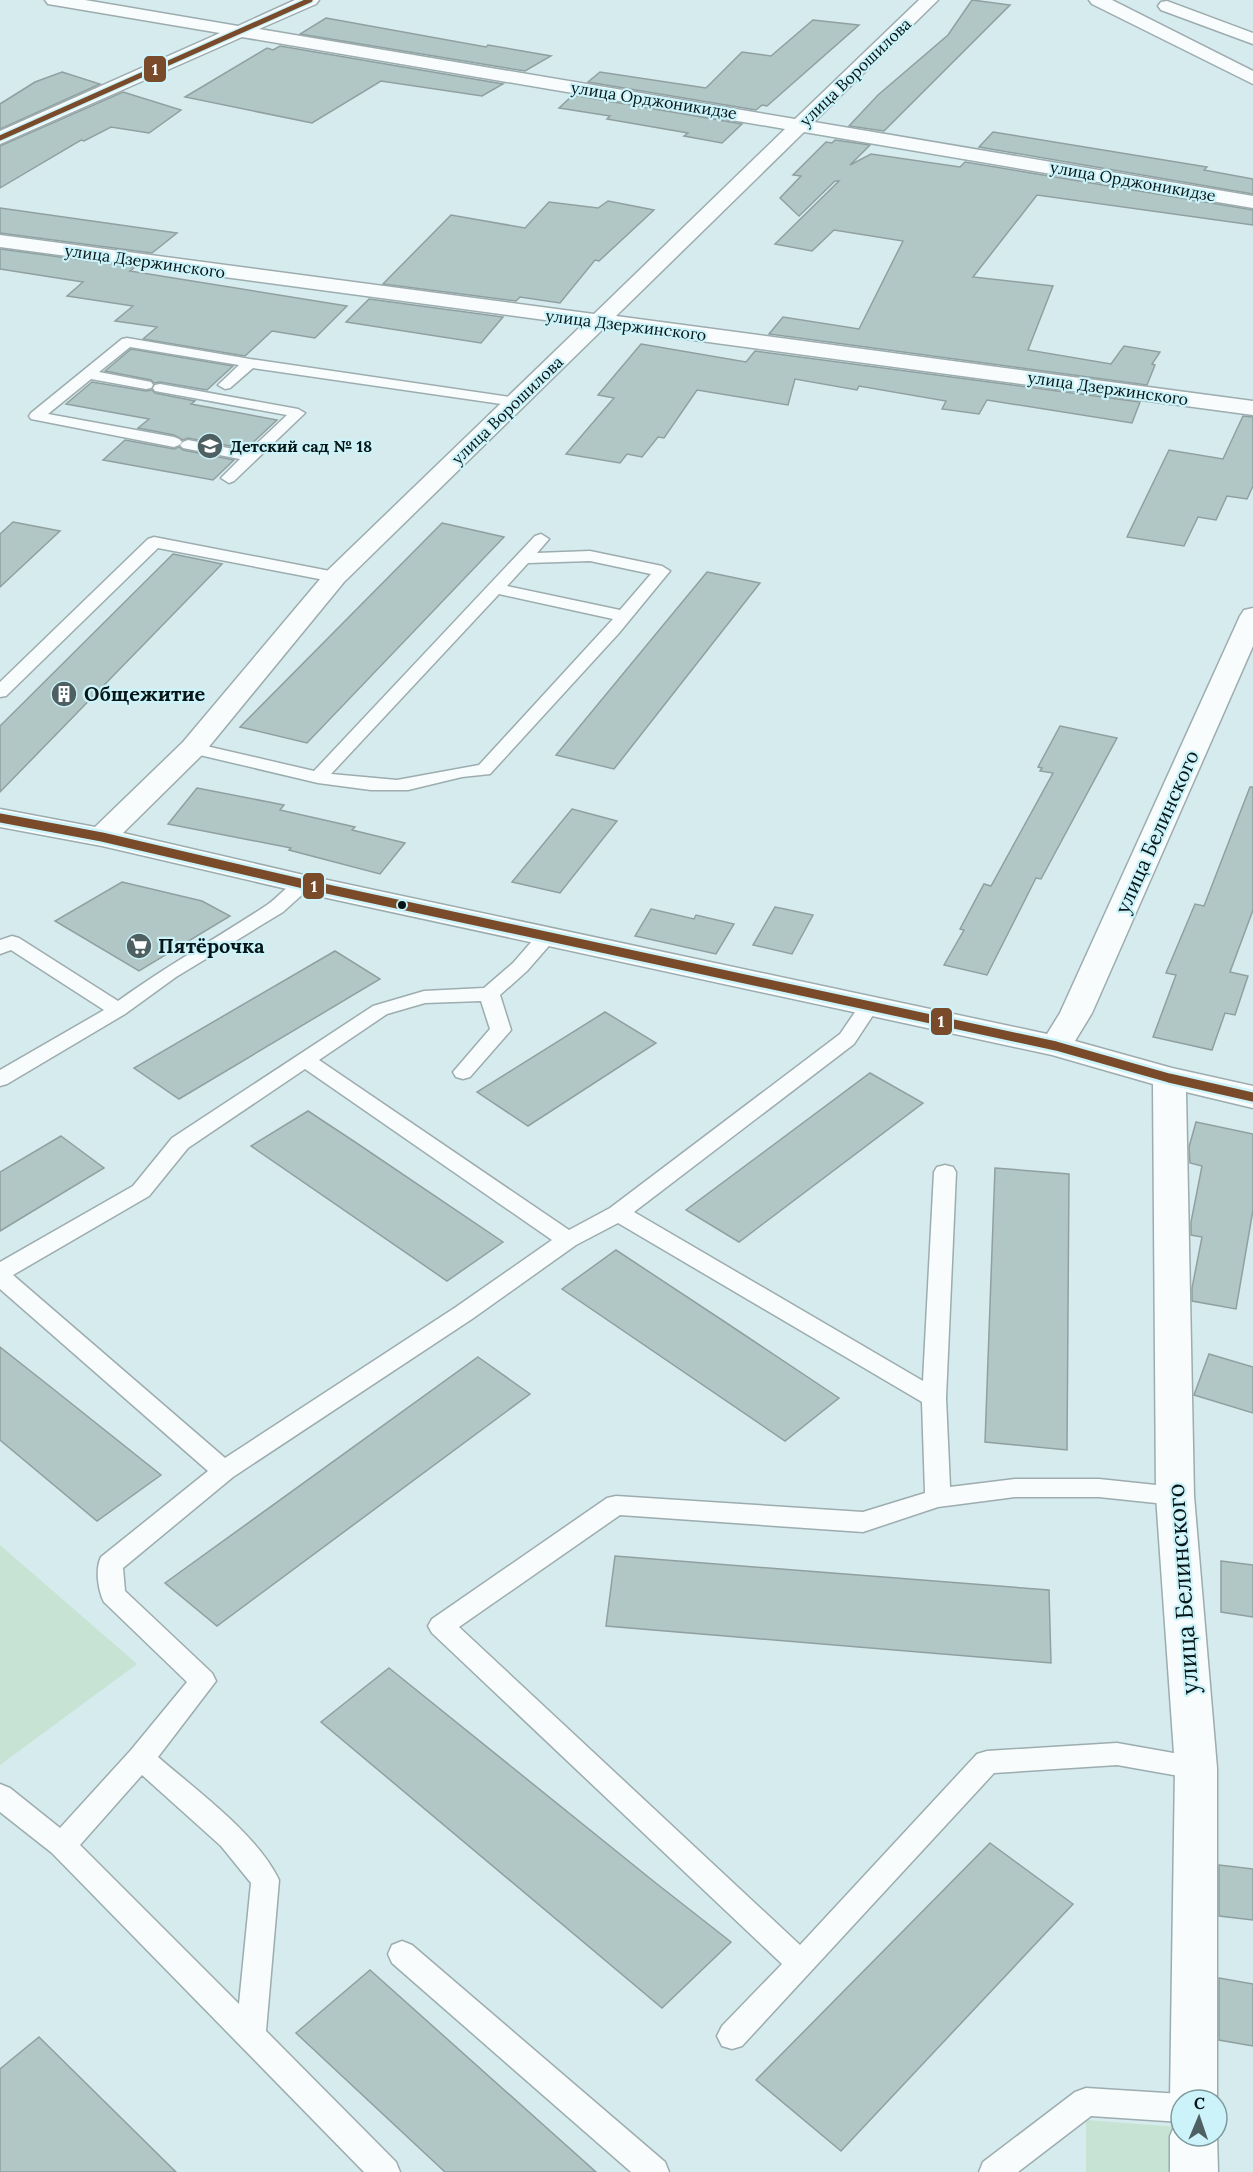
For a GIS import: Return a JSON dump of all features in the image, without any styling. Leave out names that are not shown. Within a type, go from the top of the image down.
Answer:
[{"type":"street","name":"улица Орджоникидзе","points":[[54,0],[801,124],[1253,202]]},
{"type":"street","points":[[0,138],[310,0]]},
{"type":"street","name":"улица Ворошилова","points":[[102,837],[193,748],[335,577],[929,0]]},
{"type":"street","points":[[1098,0],[1253,78]]},
{"type":"street","points":[[1137,20],[1173,3],[1253,39]]},
{"type":"street","name":"улица Дзержинского","points":[[0,241],[1253,408]]},
{"type":"street","name":"улица Белинского","points":[[1056,1046],[1076,1013],[1253,616]]},
{"type":"street","points":[[0,818],[102,837],[304,884],[1056,1046],[1169,1078],[1253,1097]]},
{"type":"street","name":"улица Белинского","points":[[1169,1078],[1175,1496],[1196,1768],[1194,2088]]},
{"type":"street","points":[[1194,2148],[1194,2172]]},
{"type":"lane","points":[[251,457],[36,416],[127,342],[250,363],[516,402]]},
{"type":"lane","points":[[225,385],[250,363]]},
{"type":"lane","points":[[88,374],[298,413],[229,478]]},
{"type":"lane","points":[[318,778],[541,539]]},
{"type":"lane","points":[[0,692],[153,542],[335,577]]},
{"type":"lane","points":[[193,748],[318,778],[400,785],[463,771],[484,770],[662,571],[590,556],[523,558]]},
{"type":"lane","points":[[495,588],[624,616]]},
{"type":"lane","points":[[0,1079],[118,1010],[169,974],[276,908],[304,884]]},
{"type":"lane","points":[[224,1471],[0,1274],[141,1191],[180,1143],[307,1061],[380,1010],[424,997],[489,994],[520,967],[547,936]]},
{"type":"lane","points":[[0,948],[12,942],[118,1010]]},
{"type":"lane","points":[[463,1072],[501,1030],[489,994]]},
{"type":"lane","points":[[63,1845],[141,1758],[202,1681],[112,1595],[110,1564],[224,1471],[464,1313],[568,1240],[618,1213],[847,1039],[869,1006]]},
{"type":"lane","points":[[307,1061],[568,1240]]},
{"type":"lane","points":[[938,1498],[934,1398],[945,1172]]},
{"type":"lane","points":[[618,1213],[934,1398]]},
{"type":"lane","points":[[801,1964],[441,1626],[616,1505],[864,1522],[938,1498],[1016,1488],[1099,1488],[1175,1496]]},
{"type":"lane","points":[[732,2036],[987,1762],[1117,1754],[1196,1768]]},
{"type":"lane","points":[[141,1758],[231,1838],[265,1880],[251,2035]]},
{"type":"lane","points":[[0,1796],[63,1845],[385,2172]]},
{"type":"lane","points":[[402,1954],[654,2172]]},
{"type":"lane","points":[[994,2172],[1086,2102],[1169,2107]]},
{"type":"green space","points":[[0,1545],[137,1664],[0,1765]]},
{"type":"green space","points":[[1086,2120],[1169,2126],[1169,2148],[1179,2148],[1179,2172],[1086,2172]]},
{"type":"building","points":[[972,0],[1010,5],[884,131],[849,126],[878,95],[948,35]]},
{"type":"building","points":[[326,18],[486,47],[488,45],[551,56],[525,71],[300,34]]},
{"type":"building","points":[[813,20],[859,25],[767,106],[762,105],[756,110],[588,82],[600,72],[706,88],[742,52],[771,56]]},
{"type":"building","points":[[280,46],[503,84],[482,96],[381,81],[312,123],[185,97],[267,48],[273,50]]},
{"type":"building","points":[[62,72],[100,84],[0,129],[0,104],[35,82]]},
{"type":"building","points":[[123,92],[181,110],[149,133],[111,127],[84,141],[81,140],[0,188],[0,146]]},
{"type":"building","points":[[573,95],[742,124],[722,143],[684,136],[688,133],[607,119],[610,116],[559,108]]},
{"type":"building","points":[[993,132],[1207,167],[1204,170],[1253,179],[1253,194],[979,147]]},
{"type":"building","points":[[835,140],[870,145],[850,165],[871,154],[960,167],[965,162],[1253,210],[1253,225],[1037,195],[973,277],[1053,286],[1028,350],[1111,364],[1124,346],[1160,352],[1152,364],[1155,365],[1147,385],[769,334],[783,317],[859,329],[903,241],[834,230],[812,251],[775,244],[839,181],[835,181],[799,216],[780,198],[801,176],[793,175],[826,142],[832,143]]},
{"type":"building","points":[[608,201],[654,210],[599,261],[595,260],[560,303],[520,297],[516,301],[383,284],[451,215],[525,228],[549,202],[598,208]]},
{"type":"building","points":[[0,208],[177,233],[152,253],[0,233]]},
{"type":"building","points":[[0,249],[135,267],[130,271],[347,306],[315,338],[272,331],[245,356],[143,339],[157,327],[115,321],[133,306],[67,296],[83,282],[0,269]]},
{"type":"building","points":[[369,299],[503,317],[481,343],[346,322]]},
{"type":"building","points":[[641,344],[746,362],[755,351],[1140,402],[1132,423],[987,400],[979,414],[942,409],[946,401],[859,386],[857,390],[795,379],[788,405],[697,390],[664,438],[658,437],[642,457],[627,454],[620,463],[566,454],[614,398],[598,395]]},
{"type":"building","points":[[131,349],[233,366],[207,390],[154,383],[151,380],[105,371]]},
{"type":"building","points":[[92,382],[152,390],[155,393],[195,401],[191,404],[277,420],[246,449],[188,438],[183,440],[174,435],[138,428],[149,419],[66,404]]},
{"type":"building","points":[[1243,416],[1253,417],[1253,486],[1247,499],[1227,496],[1216,520],[1198,517],[1184,546],[1127,537],[1169,450],[1223,459]]},
{"type":"building","points":[[125,440],[174,449],[179,447],[183,450],[234,460],[213,480],[103,460]]},
{"type":"building","points":[[13,522],[60,531],[0,587],[0,534]]},
{"type":"building","points":[[442,523],[504,537],[307,743],[240,727]]},
{"type":"building","name":"Общежитие","points":[[173,554],[222,564],[0,792],[0,726]]},
{"type":"building","points":[[707,572],[760,583],[614,769],[556,755]]},
{"type":"building","points":[[1060,726],[1117,738],[1041,879],[1036,878],[987,975],[944,965],[964,930],[960,929],[984,884],[991,886],[1053,773],[1040,771],[1042,768],[1038,767]]},
{"type":"building","points":[[1250,787],[1253,787],[1253,910],[1230,972],[1248,976],[1235,1015],[1225,1013],[1212,1050],[1153,1037],[1176,975],[1166,973],[1195,904],[1204,906]]},
{"type":"building","points":[[197,788],[284,805],[280,810],[355,827],[352,830],[405,843],[380,874],[289,850],[291,848],[168,824]]},
{"type":"building","points":[[572,809],[617,821],[560,893],[512,882]]},
{"type":"building","name":"Пятёрочка","points":[[122,882],[202,901],[230,916],[139,971],[55,921]]},
{"type":"building","points":[[775,907],[813,915],[792,954],[753,945]]},
{"type":"building","points":[[651,909],[694,919],[696,915],[734,924],[716,954],[635,936]]},
{"type":"building","points":[[335,951],[380,979],[179,1099],[134,1068]]},
{"type":"building","points":[[605,1012],[656,1043],[528,1126],[477,1092]]},
{"type":"building","points":[[870,1073],[923,1103],[739,1242],[686,1210]]},
{"type":"building","points":[[308,1111],[503,1242],[447,1281],[251,1146]]},
{"type":"building","points":[[1196,1122],[1253,1134],[1253,1210],[1236,1309],[1192,1301],[1192,1288],[1202,1237],[1191,1235],[1191,1222],[1202,1166],[1190,1163],[1189,1147]]},
{"type":"building","points":[[61,1136],[104,1168],[0,1231],[0,1172]]},
{"type":"building","points":[[995,1168],[1069,1174],[1067,1450],[985,1442]]},
{"type":"building","points":[[616,1250],[839,1398],[785,1441],[562,1289]]},
{"type":"building","points":[[0,1347],[161,1475],[97,1521],[0,1440]]},
{"type":"building","points":[[1209,1354],[1253,1367],[1253,1413],[1194,1395]]},
{"type":"building","points":[[478,1357],[530,1394],[217,1626],[165,1583]]},
{"type":"building","points":[[615,1556],[1049,1590],[1051,1663],[606,1626]]},
{"type":"building","points":[[1221,1561],[1253,1565],[1253,1617],[1221,1612]]},
{"type":"building","points":[[389,1668],[731,1942],[662,2008],[321,1722]]},
{"type":"building","points":[[990,1843],[1073,1904],[841,2151],[756,2080]]},
{"type":"building","points":[[1219,1865],[1253,1869],[1253,1920],[1219,1916]]},
{"type":"building","points":[[370,1970],[596,2172],[445,2172],[296,2033]]},
{"type":"building","points":[[1219,1978],[1253,1984],[1253,2046],[1219,2040]]},
{"type":"building","points":[[39,2037],[176,2172],[0,2172],[0,2069]]},
{"type":"transit line","name":"1","points":[[0,138],[310,0]]},
{"type":"transit line","name":"1","points":[[0,818],[102,837],[304,884],[1056,1046],[1169,1078],[1253,1097]]},
{"type":"place","name":"Детский сад № 18","points":[[210,446]]},
{"type":"place","name":"Общежитие","points":[[64,694]]},
{"type":"place","name":"Пятёрочка","points":[[139,946]]}]
